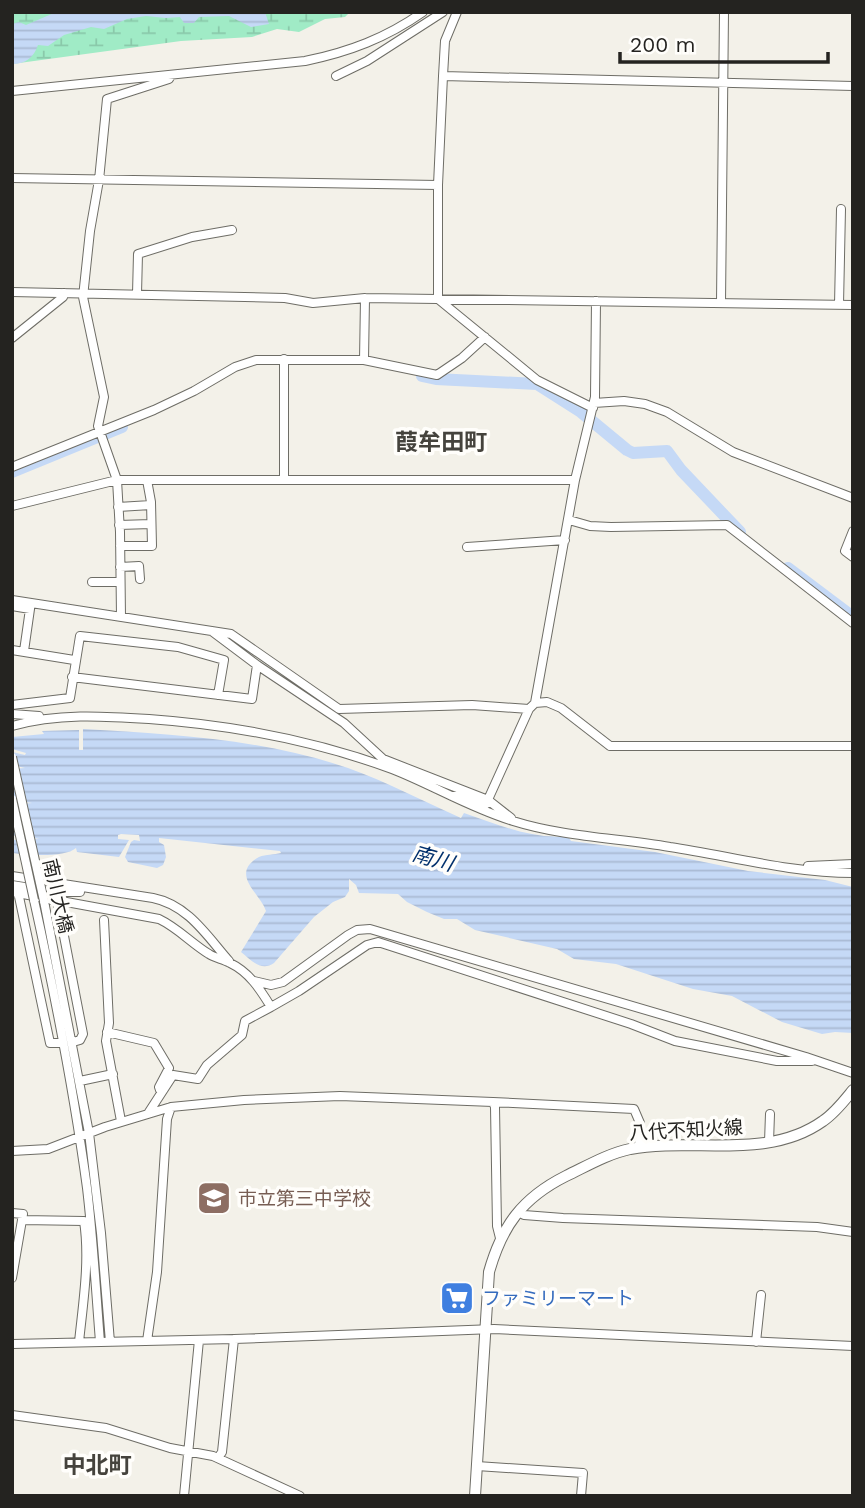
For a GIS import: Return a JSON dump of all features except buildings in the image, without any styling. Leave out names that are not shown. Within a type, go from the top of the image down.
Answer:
[{"type":"main road","name":"八代不知火線","points":[[475,1496],[489,1272],[500,1238],[518,1212],[540,1191],[609,1156],[639,1148],[769,1142],[803,1132],[823,1121],[853,1090]]},
{"type":"street","points":[[12,91],[305,61],[342,53],[381,38],[423,12]]},
{"type":"street","points":[[336,76],[377,55],[443,12]]},
{"type":"street","points":[[438,299],[438,185],[445,41],[457,12]]},
{"type":"street","points":[[721,303],[724,12]]},
{"type":"street","points":[[121,617],[117,481],[98,421],[103,397],[83,293],[107,99],[169,79],[171,75]]},
{"type":"street","points":[[443,76],[725,85],[853,86]]},
{"type":"street","points":[[12,178],[438,185]]},
{"type":"street","points":[[839,304],[841,209]]},
{"type":"street","points":[[136,294],[138,254],[192,237],[232,230]]},
{"type":"street","points":[[12,292],[285,298],[313,303],[365,298],[853,305]]},
{"type":"street","points":[[12,338],[63,297],[64,293]]},
{"type":"street","points":[[363,360],[365,298]]},
{"type":"street","points":[[438,299],[537,380],[593,408],[624,401],[656,408],[733,452],[853,498]]},
{"type":"street","points":[[449,796],[460,795],[486,804],[532,706],[575,480],[593,408],[596,301]]},
{"type":"street","points":[[12,467],[101,435],[243,363],[284,359],[363,360],[437,375],[462,358],[485,337]]},
{"type":"street","points":[[284,359],[284,480]]},
{"type":"street","points":[[120,546],[152,546],[151,505],[147,480]]},
{"type":"street","points":[[12,506],[117,481],[575,480]]},
{"type":"street","points":[[118,507],[151,505]]},
{"type":"street","points":[[569,520],[590,526],[611,527],[727,525],[853,622]]},
{"type":"street","points":[[119,525],[151,524]]},
{"type":"street","points":[[853,531],[845,551],[853,556]]},
{"type":"street","points":[[467,547],[565,540]]},
{"type":"street","points":[[120,567],[139,566],[140,579]]},
{"type":"street","points":[[92,582],[120,582]]},
{"type":"street","points":[[12,600],[231,634],[340,709],[532,706],[547,702],[561,708],[610,746],[853,746]]},
{"type":"street","points":[[12,606],[30,609],[24,651]]},
{"type":"street","points":[[211,630],[257,665],[344,723],[383,759],[488,800],[517,822]]},
{"type":"street","points":[[13,705],[70,698],[74,660],[80,636],[178,648],[224,660],[218,695]]},
{"type":"street","points":[[12,650],[74,660]]},
{"type":"street","points":[[72,677],[253,699],[257,665]]},
{"type":"street","points":[[13,705],[52,718]]},
{"type":"street","points":[[12,726],[52,718],[127,717],[228,726],[336,750],[405,774],[482,811],[517,822],[575,834],[670,846],[799,869],[853,873]]},
{"type":"street","name":"南川大橋","points":[[12,757],[39,901]]},
{"type":"street","name":"南川大橋","points":[[12,799],[39,901],[80,1081],[89,1133],[110,1342]]},
{"type":"street","points":[[799,869],[853,864]]},
{"type":"street","points":[[12,876],[153,898],[171,904],[190,916],[231,963],[254,981],[271,1007]]},
{"type":"street","points":[[12,885],[56,892],[96,890]]},
{"type":"street","points":[[63,1043],[50,1043],[15,892],[159,919],[211,956],[231,963]]},
{"type":"street","points":[[57,900],[83,1034],[80,1040],[72,1042]]},
{"type":"street","points":[[39,901],[79,1137],[100,1342]]},
{"type":"street","points":[[104,920],[107,1032],[121,1121]]},
{"type":"street","points":[[254,981],[271,985],[283,982],[348,935],[357,930],[370,929],[818,1060],[853,1073]]},
{"type":"street","points":[[149,1112],[173,1075],[198,1079],[207,1065],[242,1035],[245,1021],[299,991],[367,945],[385,942],[675,1041],[777,1060],[818,1060]]},
{"type":"street","points":[[107,1032],[154,1043],[169,1068],[159,1087],[161,1092]]},
{"type":"street","points":[[80,1081],[113,1074]]},
{"type":"street","points":[[12,1151],[48,1149],[121,1121],[171,1107],[315,1097],[385,1097],[634,1109],[640,1123],[639,1148]]},
{"type":"street","points":[[493,1102],[497,1226],[500,1238]]},
{"type":"street","points":[[147,1341],[157,1272],[167,1119],[171,1107]]},
{"type":"street","points":[[769,1142],[770,1114]]},
{"type":"street","points":[[518,1212],[524,1215],[563,1218],[817,1227],[853,1232]]},
{"type":"street","points":[[12,1213],[23,1214],[12,1278]]},
{"type":"street","points":[[22,1220],[87,1221]]},
{"type":"street","points":[[79,1342],[90,1245]]},
{"type":"street","points":[[756,1342],[761,1295]]},
{"type":"street","points":[[12,1344],[484,1330],[853,1346]]},
{"type":"street","points":[[218,1458],[222,1452],[234,1339]]},
{"type":"street","points":[[184,1496],[199,1340]]},
{"type":"street","points":[[12,1415],[106,1429],[218,1458],[300,1496]]},
{"type":"street","points":[[477,1466],[583,1474],[581,1496]]},
{"type":"green space","points":[[12,12],[350,12],[345,17],[325,19],[299,32],[277,29],[252,37],[181,41],[12,64]]},
{"type":"water","points":[[52,12],[265,12],[269,24],[251,27],[229,16],[199,17],[194,23],[184,23],[180,17],[146,16],[127,19],[104,29],[91,27],[64,35],[48,46],[38,45],[32,56],[12,64],[12,24],[19,22],[26,25],[54,13]]},
{"type":"water","name":"南川","points":[[83,729],[217,739],[283,750],[362,773],[461,818],[464,813],[541,836],[568,836],[571,841],[655,852],[748,871],[825,880],[853,887],[853,1033],[822,1034],[782,1022],[732,996],[693,989],[616,964],[574,959],[557,949],[475,930],[457,919],[444,919],[427,912],[398,894],[359,893],[356,885],[349,879],[349,891],[345,897],[333,902],[314,917],[274,963],[260,966],[241,952],[266,911],[249,884],[247,870],[250,863],[259,857],[281,853],[280,851],[159,838],[159,842],[164,845],[166,857],[163,865],[157,868],[128,862],[125,857],[131,842],[140,841],[139,835],[121,834],[118,839],[129,840],[119,857],[77,852],[76,848],[55,855],[12,853],[12,840],[39,839],[15,835],[12,838],[12,805],[32,803],[12,800],[12,769],[25,768],[12,765],[12,752],[26,753],[12,749],[12,737],[44,734],[42,731],[79,730],[79,750],[83,750]]},
{"type":"waterway","points":[[422,376],[537,384],[581,412],[627,450],[633,453],[667,451],[681,470],[740,532]]},
{"type":"waterway","points":[[12,472],[122,427]]},
{"type":"waterway","points":[[788,568],[853,617]]},
{"type":"place","name":"市立第三中学校","points":[[214,1198]]},
{"type":"place","name":"ファミリーマート","points":[[457,1298]]},
{"type":"district","name":"葭牟田町","points":[[441,442]]},
{"type":"district","name":"中北町","points":[[97,1465]]}]
